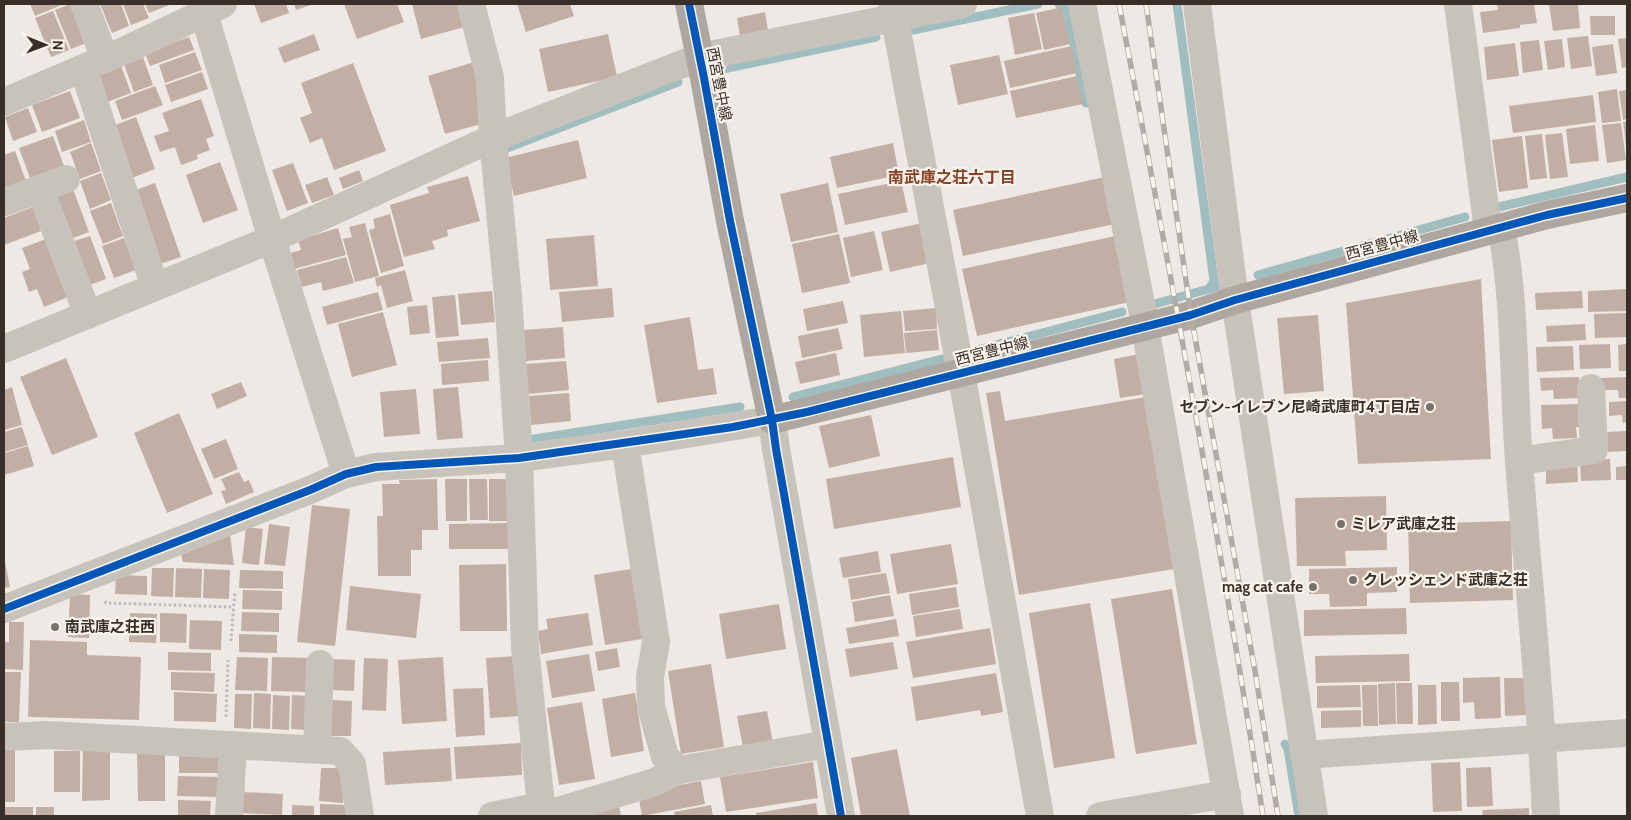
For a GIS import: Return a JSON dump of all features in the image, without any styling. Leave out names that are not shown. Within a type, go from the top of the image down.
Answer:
[{"type":"main road","name":"西宮豊中線","points":[[689,4],[732,230],[772,420],[1191,315],[1235,300],[1495,228],[1627,198]]},
{"type":"street","points":[[84,4],[94,64],[155,288]]},
{"type":"street","points":[[471,4],[490,78],[493,138],[508,296],[519,458],[525,647],[545,811]]},
{"type":"street","points":[[4,349],[272,239],[493,138],[700,57],[893,11],[963,4]]},
{"type":"street","points":[[1082,4],[1142,309],[1229,805],[1100,816]]},
{"type":"street","points":[[1197,4],[1235,300],[1314,816]]},
{"type":"street","points":[[1458,4],[1495,228],[1508,262],[1519,461],[1543,739],[1546,816]]},
{"type":"street","points":[[4,102],[94,64],[209,7],[272,239],[346,474]]},
{"type":"street","points":[[893,11],[961,372],[1040,816]]},
{"type":"street","points":[[4,202],[66,179]]},
{"type":"street","points":[[40,189],[88,315]]},
{"type":"street","points":[[1519,461],[1594,450],[1591,388]]},
{"type":"street","points":[[4,609],[346,474],[376,467],[404,464],[519,458],[625,444],[772,420],[841,816]]},
{"type":"street","points":[[625,444],[656,642],[650,677],[651,706],[665,757],[679,770]]},
{"type":"street","points":[[317,750],[320,664]]},
{"type":"street","points":[[1304,755],[1627,733]]},
{"type":"street","points":[[4,736],[47,735],[340,751],[352,764],[360,816]]},
{"type":"street","points":[[492,816],[545,811],[555,812],[654,782],[679,770],[828,744]]},
{"type":"street","points":[[229,745],[229,816]]},
{"type":"path","points":[[97,572],[106,603],[233,607]]},
{"type":"path","points":[[231,641],[235,592]]},
{"type":"path","points":[[228,660],[229,745]]},
{"type":"building","points":[[30,4],[64,4],[35,16]]},
{"type":"building","points":[[73,4],[89,42],[71,49],[55,10]]},
{"type":"building","points":[[100,4],[121,4],[129,26],[112,33]]},
{"type":"building","points":[[123,4],[143,4],[149,18],[131,25]]},
{"type":"building","points":[[145,4],[172,4],[149,13]]},
{"type":"building","points":[[254,4],[286,4],[289,13],[261,23]]},
{"type":"building","points":[[294,4],[314,4],[296,10]]},
{"type":"building","points":[[344,4],[397,4],[404,22],[357,39]]},
{"type":"building","points":[[412,4],[458,4],[464,27],[421,39]]},
{"type":"building","points":[[517,4],[570,4],[574,16],[526,32]]},
{"type":"building","points":[[1497,4],[1534,4],[1537,23],[1520,25],[1520,28],[1483,33],[1480,12],[1498,10]]},
{"type":"building","points":[[1549,4],[1578,4],[1580,28],[1553,31]]},
{"type":"building","points":[[1062,7],[1070,44],[1044,50],[1036,13]]},
{"type":"building","points":[[53,11],[69,50],[51,57],[35,18]]},
{"type":"building","points":[[765,12],[768,30],[740,36],[737,18]]},
{"type":"building","points":[[1034,13],[1042,49],[1015,55],[1008,18]]},
{"type":"building","points":[[1590,16],[1615,16],[1615,35],[1591,35]]},
{"type":"building","points":[[314,34],[320,50],[284,63],[278,48]]},
{"type":"building","points":[[608,34],[617,77],[548,92],[539,49]]},
{"type":"building","points":[[1588,36],[1592,66],[1571,69],[1567,38]]},
{"type":"building","points":[[189,37],[194,50],[150,66],[145,53]]},
{"type":"building","points":[[1627,38],[1627,67],[1622,68],[1618,39]]},
{"type":"building","points":[[1562,39],[1565,67],[1548,70],[1544,41]]},
{"type":"building","points":[[1539,40],[1543,70],[1523,73],[1520,42]]},
{"type":"building","points":[[1515,43],[1519,76],[1487,80],[1484,47]]},
{"type":"building","points":[[1613,44],[1617,73],[1596,76],[1592,47]]},
{"type":"building","points":[[1072,46],[1077,73],[1010,88],[1004,61]]},
{"type":"building","points":[[195,52],[202,70],[165,83],[159,65]]},
{"type":"building","points":[[999,55],[1008,94],[958,105],[950,65]]},
{"type":"building","points":[[143,57],[153,85],[134,92],[124,64]]},
{"type":"building","points":[[474,62],[481,124],[445,134],[428,76]]},
{"type":"building","points":[[353,63],[386,151],[334,170],[322,138],[310,143],[300,118],[312,113],[301,83]]},
{"type":"building","points":[[121,66],[131,93],[107,102],[97,75]]},
{"type":"building","points":[[202,72],[208,89],[171,102],[165,85]]},
{"type":"building","points":[[1077,76],[1083,104],[1016,118],[1010,91]]},
{"type":"building","points":[[155,86],[163,105],[122,120],[115,101]]},
{"type":"building","points":[[1617,89],[1621,121],[1602,123],[1598,92]]},
{"type":"building","points":[[1627,90],[1627,119],[1623,120],[1619,91]]},
{"type":"building","points":[[70,91],[80,118],[42,132],[32,105]]},
{"type":"building","points":[[1593,95],[1596,122],[1513,133],[1509,106]]},
{"type":"building","points":[[201,99],[214,136],[206,139],[210,150],[197,155],[198,159],[181,165],[175,147],[160,152],[154,136],[169,131],[162,113]]},
{"type":"building","points":[[28,108],[37,132],[13,141],[5,117]]},
{"type":"building","points":[[136,117],[155,169],[132,178],[113,126]]},
{"type":"building","points":[[84,120],[91,142],[62,152],[55,131]]},
{"type":"building","points":[[1627,121],[1627,146],[1626,146],[1623,122]]},
{"type":"building","points":[[1621,123],[1626,160],[1607,163],[1602,125]]},
{"type":"building","points":[[1595,125],[1599,161],[1570,164],[1566,129]]},
{"type":"building","points":[[1562,133],[1568,177],[1550,179],[1545,135]]},
{"type":"building","points":[[1542,134],[1547,178],[1530,180],[1525,136]]},
{"type":"building","points":[[53,136],[64,166],[30,178],[19,148]]},
{"type":"building","points":[[1522,136],[1528,188],[1499,192],[1492,140]]},
{"type":"building","points":[[578,140],[587,178],[514,196],[505,158]]},
{"type":"building","points":[[91,143],[101,171],[80,179],[70,152]]},
{"type":"building","points":[[893,143],[899,175],[837,188],[830,157]]},
{"type":"building","points":[[15,151],[26,181],[4,189],[4,155]]},
{"type":"building","points":[[220,162],[238,210],[203,223],[186,175]]},
{"type":"building","points":[[293,163],[308,203],[287,211],[272,170]]},
{"type":"building","points":[[359,170],[363,181],[343,189],[339,178]]},
{"type":"building","points":[[101,173],[111,200],[90,209],[80,181]]},
{"type":"building","points":[[468,176],[480,221],[447,230],[448,236],[432,241],[435,249],[404,257],[390,205],[429,193],[427,187]]},
{"type":"building","points":[[327,177],[334,195],[312,203],[305,185]]},
{"type":"building","points":[[1105,177],[1115,224],[963,256],[953,210]]},
{"type":"building","points":[[901,181],[908,212],[845,225],[838,194]]},
{"type":"building","points":[[155,183],[181,257],[160,264],[133,191]]},
{"type":"building","points":[[828,183],[838,232],[791,242],[780,194]]},
{"type":"building","points":[[73,189],[89,232],[70,239],[54,196]]},
{"type":"building","points":[[111,203],[123,236],[103,244],[90,211]]},
{"type":"building","points":[[33,207],[41,231],[4,245],[4,218]]},
{"type":"building","points":[[390,214],[404,266],[381,273],[369,230],[375,228],[373,219]]},
{"type":"building","points":[[365,223],[379,276],[355,282],[343,239],[352,237],[349,227]]},
{"type":"building","points":[[922,223],[930,263],[890,272],[881,232]]},
{"type":"building","points":[[338,228],[346,255],[294,269],[290,253],[301,250],[298,240]]},
{"type":"building","points":[[874,231],[883,270],[851,277],[843,238]]},
{"type":"building","points":[[839,234],[850,283],[802,293],[792,244]]},
{"type":"building","points":[[594,235],[598,286],[550,290],[546,239]]},
{"type":"building","points":[[1120,235],[1134,301],[977,336],[962,269]]},
{"type":"building","points":[[90,236],[106,279],[87,286],[71,242]]},
{"type":"building","points":[[124,238],[136,270],[114,278],[102,246]]},
{"type":"building","points":[[46,239],[68,297],[44,307],[37,289],[29,292],[22,272],[30,269],[22,248]]},
{"type":"building","points":[[346,257],[354,283],[323,291],[321,282],[302,287],[297,270]]},
{"type":"building","points":[[405,270],[413,301],[387,308],[381,285],[377,287],[375,278]]},
{"type":"building","points":[[1481,279],[1491,459],[1358,464],[1346,303]]},
{"type":"building","points":[[612,288],[614,317],[562,322],[559,292]]},
{"type":"building","points":[[1627,289],[1627,311],[1588,312],[1588,291]]},
{"type":"building","points":[[492,291],[495,322],[461,325],[458,294]]},
{"type":"building","points":[[1582,291],[1583,308],[1536,310],[1535,293]]},
{"type":"building","points":[[378,292],[383,310],[327,325],[322,307]]},
{"type":"building","points":[[455,295],[459,336],[436,338],[432,297]]},
{"type":"building","points":[[843,301],[848,323],[807,331],[803,309]]},
{"type":"building","points":[[427,305],[430,333],[410,335],[407,307]]},
{"type":"building","points":[[936,308],[937,329],[905,331],[903,311]]},
{"type":"building","points":[[901,311],[905,353],[864,357],[860,315]]},
{"type":"building","points":[[383,312],[397,365],[352,377],[338,324]]},
{"type":"building","points":[[1627,313],[1627,337],[1595,338],[1594,314]]},
{"type":"building","points":[[1318,315],[1324,391],[1284,394],[1277,318]]},
{"type":"building","points":[[690,317],[698,370],[713,368],[717,394],[657,403],[644,325]]},
{"type":"building","points":[[1585,324],[1586,340],[1547,342],[1546,326]]},
{"type":"building","points":[[563,327],[565,358],[526,361],[523,330]]},
{"type":"building","points":[[838,328],[843,349],[802,358],[798,336]]},
{"type":"building","points":[[937,330],[939,350],[906,353],[904,333]]},
{"type":"building","points":[[488,338],[490,358],[439,362],[437,342]]},
{"type":"building","points":[[1610,344],[1611,368],[1580,369],[1579,345]]},
{"type":"building","points":[[1627,344],[1627,371],[1619,371],[1618,345]]},
{"type":"building","points":[[1573,346],[1574,370],[1537,372],[1536,347]]},
{"type":"building","points":[[836,353],[840,375],[800,384],[795,362]]},
{"type":"building","points":[[1139,354],[1145,394],[1120,398],[1114,359]]},
{"type":"building","points":[[66,358],[98,437],[52,455],[20,377]]},
{"type":"building","points":[[488,360],[489,381],[442,385],[441,364]]},
{"type":"building","points":[[566,361],[569,390],[528,394],[526,364]]},
{"type":"building","points":[[1579,377],[1580,398],[1554,399],[1553,390],[1541,391],[1540,378]]},
{"type":"building","points":[[1627,377],[1627,398],[1619,398],[1618,390],[1602,390],[1601,378]]},
{"type":"building","points":[[241,382],[247,396],[217,409],[211,394]]},
{"type":"building","points":[[12,387],[22,425],[4,430],[4,390]]},
{"type":"building","points":[[458,387],[463,438],[437,440],[433,389]]},
{"type":"building","points":[[416,389],[420,434],[384,437],[380,392]]},
{"type":"building","points":[[1000,391],[1005,421],[1146,397],[1174,569],[1019,595],[986,393]]},
{"type":"building","points":[[569,393],[571,421],[531,425],[529,396]]},
{"type":"building","points":[[1627,401],[1627,422],[1623,423],[1622,415],[1609,416],[1609,402]]},
{"type":"building","points":[[1578,404],[1579,427],[1576,427],[1577,438],[1553,439],[1552,428],[1542,429],[1541,405]]},
{"type":"building","points":[[179,413],[213,494],[167,513],[134,433]]},
{"type":"building","points":[[871,415],[880,456],[829,468],[819,426]]},
{"type":"building","points":[[22,427],[28,445],[4,452],[4,432]]},
{"type":"building","points":[[1627,431],[1627,451],[1608,452],[1607,432]]},
{"type":"building","points":[[226,439],[238,469],[214,479],[201,449]]},
{"type":"building","points":[[28,446],[34,466],[4,475],[4,453]]},
{"type":"building","points":[[953,457],[961,507],[834,529],[826,479]]},
{"type":"building","points":[[1610,459],[1611,480],[1581,481],[1580,460]]},
{"type":"building","points":[[1577,460],[1578,482],[1546,484],[1546,461]]},
{"type":"building","points":[[1627,466],[1627,480],[1616,480],[1616,467]]},
{"type":"building","points":[[239,472],[244,482],[249,480],[254,492],[226,504],[221,491],[226,490],[221,479]]},
{"type":"building","points":[[437,479],[438,530],[422,530],[422,550],[411,550],[411,576],[378,576],[377,516],[383,516],[382,484],[400,484],[399,480]]},
{"type":"building","points":[[445,479],[467,479],[467,521],[446,521]]},
{"type":"building","points":[[469,479],[487,479],[488,520],[470,520]]},
{"type":"building","points":[[489,479],[507,479],[507,521],[489,521]]},
{"type":"building","name":"ミレア武庫之荘","points":[[1386,496],[1387,550],[1345,551],[1346,566],[1297,566],[1295,498]]},
{"type":"building","points":[[312,505],[350,509],[335,646],[297,642]]},
{"type":"building","points":[[1511,521],[1513,600],[1410,603],[1408,524]]},
{"type":"building","points":[[508,523],[508,549],[449,549],[449,524]]},
{"type":"building","points":[[269,524],[290,527],[285,566],[264,564]]},
{"type":"building","points":[[246,527],[263,529],[259,565],[242,563]]},
{"type":"building","points":[[230,534],[234,565],[183,562],[181,555]]},
{"type":"building","points":[[951,544],[958,584],[897,594],[890,554]]},
{"type":"building","points":[[878,551],[881,572],[843,578],[839,558]]},
{"type":"building","points":[[4,557],[10,587],[4,588]]},
{"type":"building","points":[[506,564],[507,631],[460,631],[459,565]]},
{"type":"building","name":"クレッシェンド武庫之荘","points":[[1397,567],[1397,592],[1367,593],[1367,606],[1330,607],[1329,594],[1309,594],[1309,569]]},
{"type":"building","points":[[152,568],[174,568],[173,597],[151,596]]},
{"type":"building","points":[[176,568],[202,569],[201,598],[175,597]]},
{"type":"building","points":[[637,568],[648,638],[605,645],[594,575]]},
{"type":"building","points":[[204,569],[230,570],[229,599],[203,598]]},
{"type":"building","points":[[240,570],[283,571],[283,589],[239,588]]},
{"type":"building","points":[[886,573],[890,593],[851,600],[848,579]]},
{"type":"building","points":[[116,575],[147,576],[147,595],[115,594]]},
{"type":"building","points":[[350,586],[421,594],[416,638],[346,630]]},
{"type":"building","points":[[956,587],[959,607],[912,615],[909,594]]},
{"type":"building","points":[[1172,589],[1197,744],[1136,754],[1111,599]]},
{"type":"building","points":[[243,590],[282,591],[282,610],[242,609]]},
{"type":"building","points":[[70,594],[90,595],[89,638],[68,637]]},
{"type":"building","points":[[890,595],[894,616],[855,622],[852,602]]},
{"type":"building","points":[[1090,603],[1115,758],[1054,768],[1029,613]]},
{"type":"building","points":[[779,604],[786,649],[726,659],[719,614]]},
{"type":"building","points":[[1406,608],[1407,634],[1304,636],[1304,610]]},
{"type":"building","points":[[960,609],[963,629],[916,637],[913,616]]},
{"type":"building","points":[[242,612],[279,613],[279,632],[241,631]]},
{"type":"building","points":[[130,613],[157,614],[156,643],[129,642]]},
{"type":"building","points":[[160,613],[187,614],[186,643],[160,642]]},
{"type":"building","points":[[588,613],[593,645],[541,654],[538,631],[548,629],[546,619]]},
{"type":"building","points":[[896,619],[899,636],[849,644],[846,628]]},
{"type":"building","points":[[190,620],[222,621],[221,650],[189,649]]},
{"type":"building","points":[[9,622],[24,622],[23,670],[4,669],[4,642],[9,642]]},
{"type":"building","points":[[990,628],[996,664],[913,678],[906,642]]},
{"type":"building","points":[[239,634],[277,635],[277,653],[239,652]]},
{"type":"building","points":[[30,640],[87,642],[87,655],[141,657],[139,720],[28,717]]},
{"type":"building","points":[[893,642],[898,669],[850,677],[845,649]]},
{"type":"building","points":[[617,648],[620,667],[598,671],[595,652]]},
{"type":"building","points":[[168,652],[211,653],[211,671],[168,670]]},
{"type":"building","points":[[589,654],[595,691],[552,698],[546,661]]},
{"type":"building","points":[[1409,654],[1410,681],[1316,683],[1315,656]]},
{"type":"building","points":[[516,656],[520,716],[490,718],[486,658]]},
{"type":"building","points":[[237,657],[268,658],[267,691],[235,690]]},
{"type":"building","points":[[272,657],[310,658],[309,692],[271,691]]},
{"type":"building","points":[[443,657],[447,721],[402,724],[398,660]]},
{"type":"building","points":[[364,658],[388,659],[386,711],[362,710]]},
{"type":"building","points":[[333,659],[355,660],[354,691],[332,690]]},
{"type":"building","points":[[711,664],[724,747],[681,754],[668,671]]},
{"type":"building","points":[[4,672],[21,672],[19,722],[4,722]]},
{"type":"building","points":[[171,672],[215,673],[214,692],[171,690]]},
{"type":"building","points":[[996,673],[1003,712],[981,716],[980,710],[916,721],[911,687]]},
{"type":"building","points":[[1500,677],[1501,718],[1475,719],[1474,702],[1463,703],[1463,678]]},
{"type":"building","points":[[1504,678],[1525,678],[1526,715],[1505,716]]},
{"type":"building","points":[[1441,682],[1459,682],[1460,721],[1441,721]]},
{"type":"building","points":[[1395,683],[1396,724],[1379,725],[1378,684]]},
{"type":"building","points":[[1396,683],[1412,683],[1413,724],[1397,724]]},
{"type":"building","points":[[1360,685],[1361,707],[1317,708],[1317,686]]},
{"type":"building","points":[[1362,685],[1377,685],[1378,726],[1363,726]]},
{"type":"building","points":[[1418,685],[1436,685],[1437,724],[1418,725]]},
{"type":"building","points":[[483,688],[485,735],[456,737],[453,689]]},
{"type":"building","points":[[174,692],[217,694],[216,722],[174,721]]},
{"type":"building","points":[[254,693],[271,694],[270,729],[253,728]]},
{"type":"building","points":[[635,693],[644,751],[611,757],[602,699]]},
{"type":"building","points":[[235,694],[252,694],[251,729],[234,728]]},
{"type":"building","points":[[273,695],[290,696],[289,730],[272,729]]},
{"type":"building","points":[[292,695],[309,696],[307,730],[291,729]]},
{"type":"building","points":[[331,700],[352,701],[351,736],[330,736]]},
{"type":"building","points":[[582,702],[595,779],[559,785],[547,708]]},
{"type":"building","points":[[1361,710],[1361,727],[1321,728],[1321,711]]},
{"type":"building","points":[[767,711],[773,743],[743,748],[737,716]]},
{"type":"building","points":[[521,743],[522,775],[456,779],[454,747]]},
{"type":"building","points":[[83,746],[110,747],[110,800],[82,801]]},
{"type":"building","points":[[4,747],[15,747],[15,802],[4,802]]},
{"type":"building","points":[[450,748],[452,781],[385,785],[383,752]]},
{"type":"building","points":[[897,749],[910,816],[861,816],[851,758]]},
{"type":"building","points":[[54,751],[80,751],[80,792],[54,792]]},
{"type":"building","points":[[137,751],[165,751],[165,801],[138,801]]},
{"type":"building","points":[[179,753],[220,754],[220,773],[179,773]]},
{"type":"building","points":[[813,762],[818,798],[726,812],[720,777]]},
{"type":"building","points":[[1460,762],[1462,811],[1433,812],[1431,763]]},
{"type":"building","points":[[1491,767],[1493,806],[1467,807],[1466,768]]},
{"type":"building","points":[[321,768],[344,768],[343,803],[319,801]]},
{"type":"building","points":[[178,776],[220,777],[220,797],[177,796]]},
{"type":"building","points":[[701,781],[705,804],[642,816],[638,793]]},
{"type":"building","points":[[241,792],[283,794],[282,815],[240,813]]},
{"type":"building","points":[[178,800],[211,801],[210,816],[178,816]]},
{"type":"building","points":[[816,803],[818,816],[757,816],[756,813]]},
{"type":"building","points":[[320,804],[347,805],[346,816],[320,816]]},
{"type":"building","points":[[619,804],[621,816],[590,816],[589,810]]},
{"type":"building","points":[[292,805],[314,806],[314,816],[292,816]]},
{"type":"building","points":[[711,805],[713,816],[675,816],[674,812]]},
{"type":"building","points":[[4,807],[33,807],[33,816],[4,816]]},
{"type":"building","points":[[36,807],[54,807],[54,816],[36,816]]},
{"type":"building","points":[[1529,808],[1529,816],[1483,816],[1482,810]]},
{"type":"waterway","points":[[913,30],[1038,4]]},
{"type":"waterway","points":[[1059,4],[1067,9],[1086,103]]},
{"type":"waterway","points":[[1177,4],[1214,281],[1209,289]]},
{"type":"waterway","points":[[723,69],[876,37]]},
{"type":"waterway","points":[[507,148],[678,82]]},
{"type":"waterway","points":[[1499,207],[1627,177]]},
{"type":"waterway","points":[[1258,275],[1465,217]]},
{"type":"waterway","points":[[1151,305],[1223,285]]},
{"type":"waterway","points":[[977,350],[1122,312]]},
{"type":"waterway","points":[[793,397],[942,359]]},
{"type":"waterway","points":[[534,439],[740,407]]},
{"type":"waterway","points":[[1285,744],[1288,749],[1299,816]]},
{"type":"railway","points":[[1119,4],[1195,409],[1263,816]]},
{"type":"railway","points":[[1146,4],[1191,315],[1255,671],[1278,816]]},
{"type":"cycle path","points":[[689,4],[730,221],[772,420],[841,816]]},
{"type":"cycle path","points":[[4,609],[310,490],[346,474],[376,467],[519,458],[733,427],[807,412],[1191,315],[1235,300],[1547,215],[1627,198]]},
{"type":"place","name":"セブン-イレブン尼崎武庫町4丁目店","points":[[1430,407]]},
{"type":"place","name":"ミレア武庫之荘","points":[[1341,524]]},
{"type":"place","name":"クレッシェンド武庫之荘","points":[[1353,580]]},
{"type":"place","name":"mag cat cafe","points":[[1313,587]]},
{"type":"place","name":"南武庫之荘西","points":[[55,627]]},
{"type":"district","name":"南武庫之荘六丁目","points":[[952,177]]}]
